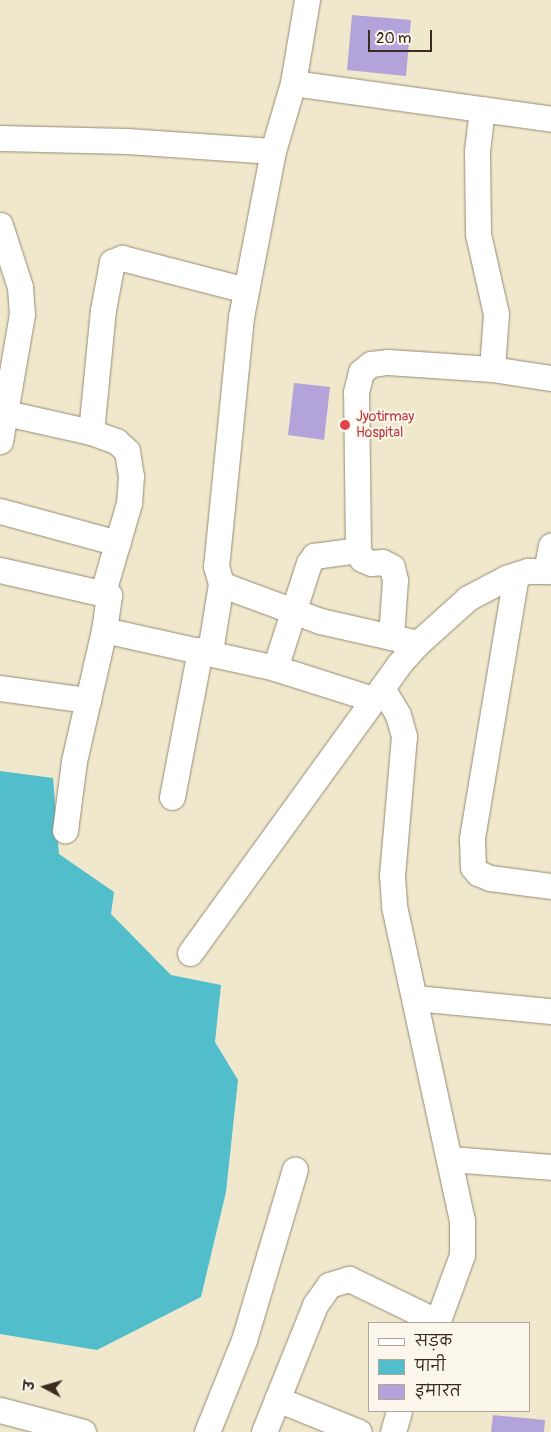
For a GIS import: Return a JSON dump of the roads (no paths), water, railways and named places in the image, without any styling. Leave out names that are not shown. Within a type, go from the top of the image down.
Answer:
[{"type":"street","points":[[172,796],[221,584],[216,566],[216,549],[246,290],[273,152],[293,83],[307,0]]},
{"type":"street","points":[[293,83],[551,120]]},
{"type":"street","points":[[482,109],[477,151],[478,234],[496,314],[492,369]]},
{"type":"street","points":[[0,138],[127,141],[273,152]]},
{"type":"street","points":[[0,441],[6,413],[9,350],[22,314],[20,287],[2,238]]},
{"type":"street","points":[[91,432],[103,310],[112,262],[122,258],[246,290]]},
{"type":"street","points":[[392,637],[395,580],[392,568],[382,562],[371,563],[362,558],[358,550],[356,392],[360,372],[371,364],[388,362],[492,369],[551,378]]},
{"type":"street","points":[[6,413],[91,432],[122,445],[129,461],[129,503],[103,592]]},
{"type":"street","points":[[0,511],[118,543]]},
{"type":"street","points":[[190,953],[378,693],[418,643],[468,598],[516,575],[548,571],[551,545]]},
{"type":"street","points":[[275,668],[293,611],[314,556],[358,550]]},
{"type":"street","points":[[0,570],[103,592],[110,601],[74,761],[65,830]]},
{"type":"street","points":[[516,575],[472,839],[472,867],[478,873],[490,878],[551,886]]},
{"type":"street","points":[[221,584],[293,611],[418,643]]},
{"type":"street","points":[[104,630],[205,651],[378,693],[398,715],[404,736],[393,890],[400,941],[415,998],[462,1220],[462,1255],[437,1322],[349,1280],[329,1285],[315,1305],[264,1432]]},
{"type":"street","points":[[0,688],[88,700]]},
{"type":"street","points":[[415,998],[551,1011]]},
{"type":"street","points":[[450,1159],[551,1166]]},
{"type":"street","points":[[208,1432],[244,1340],[295,1169]]},
{"type":"street","points":[[277,1399],[359,1432]]},
{"type":"street","points":[[0,1410],[83,1432]]},
{"type":"street","points":[[393,1432],[398,1412]]},
{"type":"water","points":[[0,771],[53,778],[59,854],[114,892],[111,914],[171,975],[221,985],[215,1042],[238,1080],[226,1192],[201,1297],[97,1350],[0,1334]]},
{"type":"place","name":"Jyotirmay Hospital","points":[[345,425]]}]
